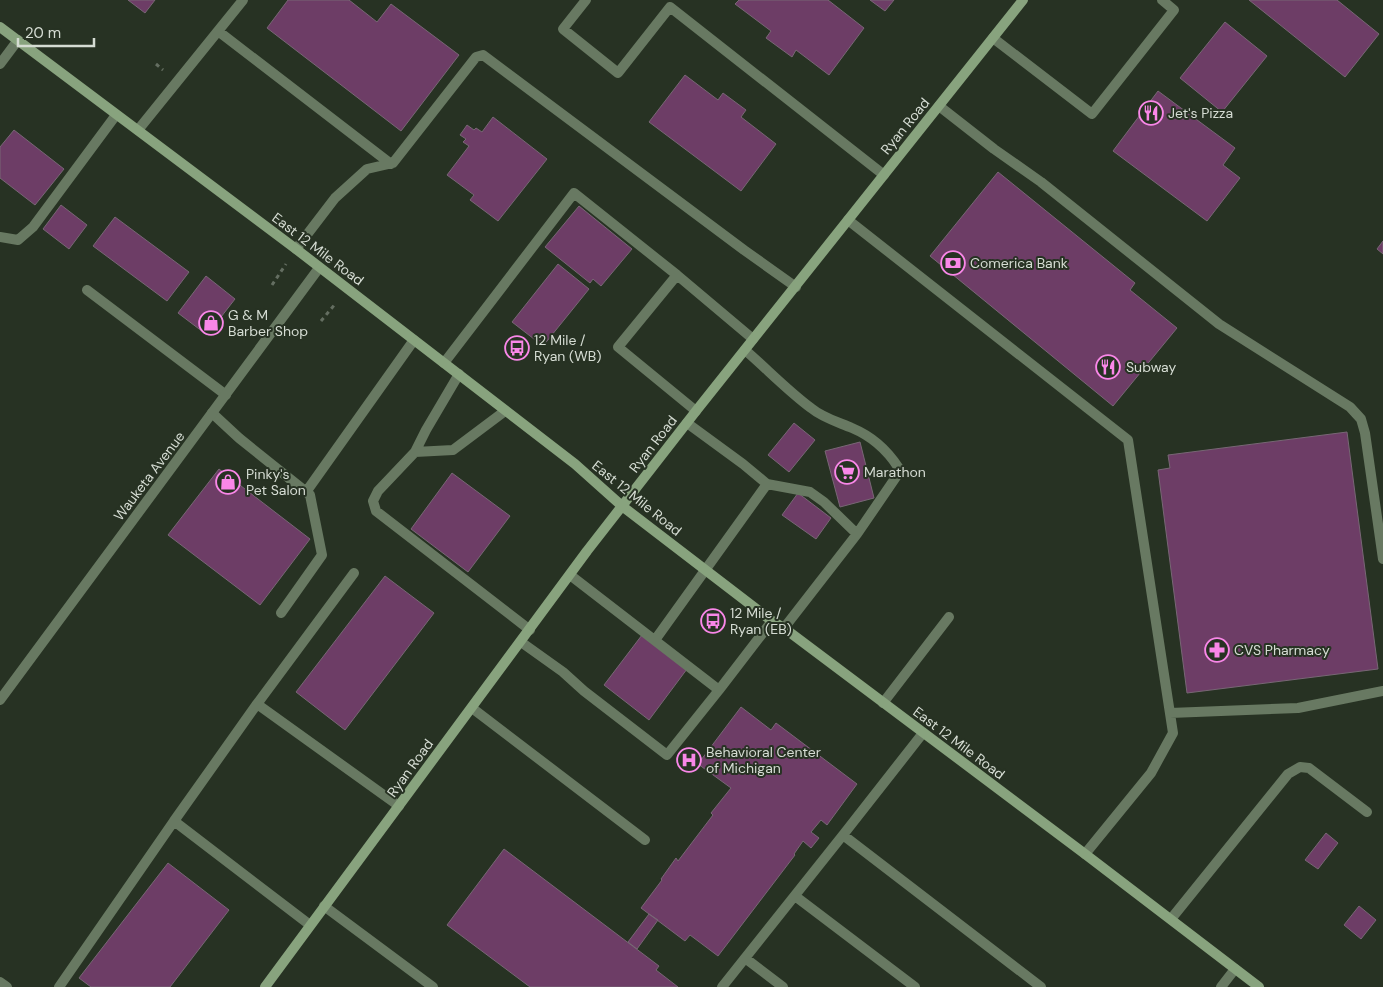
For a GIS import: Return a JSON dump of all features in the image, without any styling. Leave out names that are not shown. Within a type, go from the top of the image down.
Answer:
[{"type":"main road","name":"Ryan Road","points":[[265,987],[622,506],[939,106],[1019,1]]},
{"type":"main road","name":"East 12 Mile Road","points":[[0,27],[459,374],[575,464],[622,506],[705,570],[1086,854],[1260,987]]},
{"type":"street","points":[[138,130],[243,0]]},
{"type":"street","points":[[586,0],[563,29],[618,72],[672,3],[884,175]]},
{"type":"street","points":[[992,38],[1092,114],[1174,10],[1162,0]]},
{"type":"street","points":[[218,31],[391,164]]},
{"type":"street","points":[[0,64],[18,40]]},
{"type":"street","points":[[296,249],[335,198],[367,169],[393,163],[476,56],[483,55],[796,287]]},
{"type":"street","points":[[939,106],[994,149],[1041,182],[1219,324],[1350,407],[1361,419],[1366,433],[1383,559]]},
{"type":"street","points":[[0,236],[18,240],[33,228],[116,115]]},
{"type":"street","points":[[444,363],[574,193],[677,275],[753,339]]},
{"type":"street","points":[[848,220],[1128,440],[1173,733],[1151,773],[1086,854]]},
{"type":"street","name":"Wauketa Avenue","points":[[0,700],[320,268]]},
{"type":"street","points":[[677,275],[618,348],[696,411]]},
{"type":"street","points":[[88,290],[226,394]]},
{"type":"street","points":[[306,492],[414,340]]},
{"type":"street","points":[[745,350],[812,409],[827,418],[870,437],[891,457],[898,467],[896,477],[857,534],[784,628]]},
{"type":"street","points":[[459,374],[426,430],[416,452],[378,491],[373,501],[376,511],[530,630]]},
{"type":"street","points":[[416,452],[453,450],[505,411]]},
{"type":"street","points":[[212,413],[239,438],[310,495],[322,555],[281,613]]},
{"type":"street","points":[[687,423],[767,484],[810,492],[824,502],[857,534]]},
{"type":"street","points":[[654,640],[767,484]]},
{"type":"street","points":[[58,987],[256,704],[354,573]]},
{"type":"street","points":[[570,575],[720,690]]},
{"type":"street","points":[[883,703],[949,618]]},
{"type":"street","points":[[521,642],[576,682],[584,691],[667,755],[720,690],[772,621]]},
{"type":"street","points":[[1170,713],[1298,708],[1383,691]]},
{"type":"street","points":[[256,704],[399,806]]},
{"type":"street","points":[[472,708],[645,840]]},
{"type":"street","points":[[722,987],[923,733]]},
{"type":"street","points":[[1171,919],[1288,774],[1300,768],[1309,768],[1368,812]]},
{"type":"street","points":[[174,821],[310,925]]},
{"type":"street","points":[[844,835],[1042,987]]},
{"type":"street","points":[[795,896],[915,987]]},
{"type":"street","points":[[324,906],[433,987]]},
{"type":"street","points":[[745,958],[783,987]]},
{"type":"street","points":[[1221,987],[1235,968]]},
{"type":"street","points":[[0,982],[7,987]]},
{"type":"path","points":[[272,286],[296,249]]},
{"type":"path","points":[[321,321],[347,288]]},
{"type":"building","points":[[128,0],[155,0],[145,13]]},
{"type":"building","points":[[288,0],[349,0],[377,22],[391,4],[459,55],[401,131],[267,28]]},
{"type":"building","points":[[739,0],[828,0],[864,28],[829,75],[796,50],[792,57],[766,38],[771,31],[735,4]]},
{"type":"building","points":[[870,0],[894,0],[885,11]]},
{"type":"building","points":[[1249,0],[1337,0],[1379,34],[1345,77]]},
{"type":"building","points":[[1225,22],[1267,56],[1222,112],[1180,78]]},
{"type":"building","points":[[685,75],[718,100],[723,93],[746,110],[741,117],[776,144],[741,191],[649,122]]},
{"type":"building","points":[[1158,91],[1235,148],[1223,165],[1240,178],[1207,221],[1113,151]]},
{"type":"building","points":[[493,117],[547,159],[498,221],[470,200],[474,195],[447,175],[469,146],[463,142],[466,139],[460,135],[467,125],[474,130],[476,128],[482,132]]},
{"type":"building","points":[[14,130],[64,169],[35,205],[0,178],[0,147]]},
{"type":"building","points":[[998,172],[1135,283],[1130,290],[1177,328],[1113,406],[930,256]]},
{"type":"building","points":[[61,205],[87,225],[69,249],[43,229]]},
{"type":"building","points":[[579,206],[632,249],[601,286],[593,279],[590,283],[545,247]]},
{"type":"building","points":[[115,217],[189,272],[167,301],[93,246]]},
{"type":"building","points":[[1383,241],[1383,254],[1377,249]]},
{"type":"building","points":[[558,264],[589,289],[543,346],[512,322]]},
{"type":"building","points":[[206,276],[235,299],[207,335],[178,313]]},
{"type":"building","points":[[794,423],[815,440],[789,472],[768,455]]},
{"type":"building","points":[[1347,432],[1378,669],[1187,693],[1158,470],[1170,468],[1168,455]]},
{"type":"building","points":[[860,442],[874,498],[840,507],[825,451]]},
{"type":"building","points":[[219,469],[310,539],[260,605],[168,535]]},
{"type":"building","points":[[452,473],[510,516],[468,572],[411,529]]},
{"type":"building","points":[[798,493],[831,518],[816,539],[782,515]]},
{"type":"building","points":[[385,576],[434,613],[345,730],[296,692]]},
{"type":"building","points":[[642,635],[687,669],[649,720],[604,685]]},
{"type":"building","points":[[741,707],[771,730],[776,723],[857,784],[827,825],[821,820],[811,832],[819,838],[811,848],[803,841],[795,855],[718,956],[690,935],[685,941],[641,908],[676,858],[678,861],[731,788],[698,764]]},
{"type":"building","points":[[1326,833],[1338,843],[1318,869],[1305,860]]},
{"type":"building","points":[[504,849],[659,966],[656,970],[678,987],[530,987],[447,925]]},
{"type":"building","points":[[168,863],[229,910],[170,987],[91,987],[79,978]]},
{"type":"building","points":[[1359,906],[1376,920],[1361,939],[1344,925]]},
{"type":"building","points":[[649,914],[658,920],[637,949],[628,942]]},
{"type":"place","name":"Jet's Pizza","points":[[1151,113]]},
{"type":"place","name":"Comerica Bank","points":[[953,263]]},
{"type":"place","name":"G & M Barber Shop","points":[[211,323]]},
{"type":"place","name":"12 Mile / Ryan (WB)","points":[[517,348]]},
{"type":"place","name":"Subway","points":[[1108,367]]},
{"type":"place","name":"Marathon","points":[[847,472]]},
{"type":"place","name":"Pinky's Pet Salon","points":[[228,482]]},
{"type":"place","name":"12 Mile / Ryan (EB)","points":[[713,621]]},
{"type":"place","name":"CVS Pharmacy","points":[[1217,650]]},
{"type":"place","name":"Behavioral Center of Michigan","points":[[689,760]]}]
